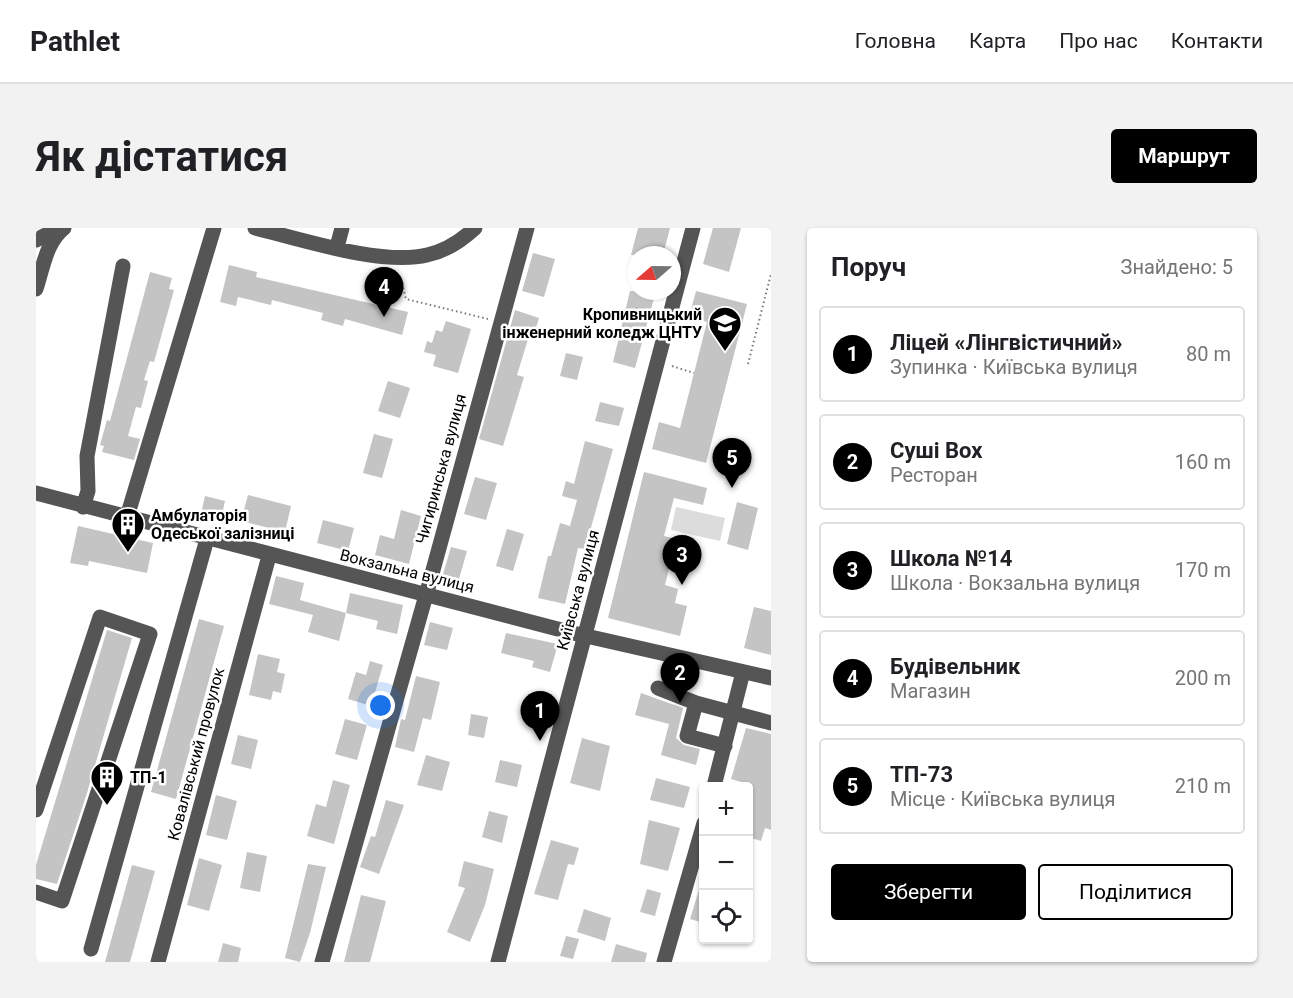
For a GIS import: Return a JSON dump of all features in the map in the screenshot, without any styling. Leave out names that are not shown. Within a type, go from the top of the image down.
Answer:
[{"type":"street","points":[[127,517],[214,228]]},
{"type":"street","points":[[255,228],[337,247],[399,258],[427,255],[448,248],[475,228]]},
{"type":"street","points":[[337,247],[342,228]]},
{"type":"street","name":"Чигиринська вулиця","points":[[322,962],[527,228]]},
{"type":"street","name":"Київська вулиця","points":[[498,962],[693,228]]},
{"type":"street","points":[[36,289],[42,245],[54,238],[56,229]]},
{"type":"street","points":[[83,507],[88,491],[87,456],[123,266]]},
{"type":"street","name":"Вокзальна вулиця","points":[[36,493],[269,556],[584,635],[771,678]]},
{"type":"street","points":[[91,949],[207,539]]},
{"type":"street","name":"Ковалівський провулок","points":[[158,962],[269,556]]},
{"type":"street","points":[[36,810],[100,617],[150,634],[62,901],[36,892]]},
{"type":"street","points":[[715,782],[743,672]]},
{"type":"street","points":[[658,688],[696,703],[771,723]]},
{"type":"street","points":[[696,703],[687,736],[725,746]]},
{"type":"street","points":[[664,962],[700,836]]},
{"type":"path","points":[[748,364],[771,274]]},
{"type":"path","points":[[401,279],[406,299],[500,321]]},
{"type":"path","points":[[672,366],[694,373]]},
{"type":"shaded area","points":[[676,507],[725,518],[720,541],[671,530]]},
{"type":"building","points":[[638,228],[670,228],[665,246],[633,246]]},
{"type":"building","points":[[713,228],[741,228],[729,272],[703,264]]},
{"type":"building","points":[[533,253],[555,259],[544,297],[522,291]]},
{"type":"building","points":[[229,265],[257,272],[256,277],[408,312],[402,335],[345,319],[343,326],[321,320],[323,313],[272,300],[271,305],[238,297],[236,306],[220,302]]},
{"type":"building","points":[[150,272],[172,278],[169,289],[174,290],[154,362],[150,361],[144,380],[148,381],[141,408],[136,407],[128,436],[140,439],[134,460],[102,452],[104,446],[100,445],[107,420],[110,421]]},
{"type":"building","points":[[696,291],[747,304],[706,463],[652,449],[659,422],[680,428],[707,322],[689,317]]},
{"type":"building","points":[[628,300],[654,300],[635,368],[613,362]]},
{"type":"building","points":[[515,310],[539,318],[533,337],[529,336],[517,375],[524,377],[503,446],[479,439]]},
{"type":"building","points":[[446,321],[471,329],[458,373],[433,366],[436,355],[424,352],[427,341],[432,343],[436,330],[442,332]]},
{"type":"building","points":[[566,353],[583,357],[577,380],[560,376]]},
{"type":"building","points":[[388,381],[410,388],[400,418],[378,411]]},
{"type":"building","points":[[600,402],[624,408],[619,426],[595,421]]},
{"type":"building","points":[[374,434],[393,439],[382,478],[363,473]]},
{"type":"building","points":[[585,441],[613,449],[585,549],[578,548],[565,604],[538,598],[548,556],[551,556],[560,523],[570,526],[577,500],[562,496],[566,481],[574,484]]},
{"type":"building","points":[[644,472],[707,488],[703,505],[674,498],[664,536],[699,545],[696,559],[673,553],[665,585],[678,589],[675,603],[687,606],[680,636],[608,618]]},
{"type":"building","points":[[475,477],[497,483],[486,520],[464,514]]},
{"type":"building","points":[[248,495],[291,506],[285,532],[241,521]]},
{"type":"building","points":[[205,496],[225,501],[221,519],[201,514]]},
{"type":"building","points":[[737,502],[758,508],[748,550],[727,544]]},
{"type":"building","points":[[401,510],[421,516],[409,564],[375,555],[380,535],[394,539]]},
{"type":"building","points":[[323,520],[354,528],[348,551],[317,543]]},
{"type":"building","points":[[78,526],[153,543],[147,573],[89,561],[88,566],[70,563]]},
{"type":"building","points":[[507,529],[524,534],[513,571],[496,566]]},
{"type":"building","points":[[451,547],[467,551],[459,579],[443,574]]},
{"type":"building","points":[[276,576],[304,583],[300,600],[346,613],[339,641],[308,632],[313,615],[269,604]]},
{"type":"building","points":[[350,593],[403,605],[397,634],[376,629],[378,621],[346,613]]},
{"type":"building","points":[[754,607],[771,611],[771,655],[744,648]]},
{"type":"building","points":[[199,619],[224,626],[176,799],[151,792]]},
{"type":"building","points":[[430,622],[453,628],[447,650],[424,645]]},
{"type":"building","points":[[107,630],[132,638],[87,793],[57,884],[36,879],[36,865]]},
{"type":"building","points":[[506,633],[558,644],[550,672],[532,667],[534,661],[501,653]]},
{"type":"building","points":[[258,654],[280,659],[277,672],[285,674],[281,693],[273,691],[271,700],[249,695]]},
{"type":"building","points":[[370,661],[383,665],[371,706],[348,699],[356,672],[366,675]]},
{"type":"building","points":[[416,676],[440,682],[431,720],[423,718],[414,752],[395,747],[401,719],[405,720]]},
{"type":"building","points":[[641,693],[683,708],[676,738],[684,745],[700,749],[696,765],[661,755],[669,724],[635,715]]},
{"type":"building","points":[[471,714],[488,717],[484,738],[468,735]]},
{"type":"building","points":[[345,719],[367,725],[357,760],[335,754]]},
{"type":"building","points":[[746,728],[771,734],[771,830],[765,828],[761,841],[753,839],[753,782],[731,779]]},
{"type":"building","points":[[238,735],[258,740],[251,769],[231,764]]},
{"type":"building","points":[[582,738],[610,746],[600,791],[570,783]]},
{"type":"building","points":[[426,755],[450,762],[442,791],[417,785]]},
{"type":"building","points":[[500,760],[522,765],[517,787],[495,782]]},
{"type":"building","points":[[656,778],[690,787],[684,808],[650,800]]},
{"type":"building","points":[[333,780],[350,785],[334,844],[307,836],[316,804],[326,807]]},
{"type":"building","points":[[216,795],[237,801],[227,840],[206,835]]},
{"type":"building","points":[[386,800],[404,805],[379,874],[360,867],[371,836],[375,837]]},
{"type":"building","points":[[489,811],[508,816],[502,843],[482,837]]},
{"type":"building","points":[[649,820],[680,828],[668,871],[640,864]]},
{"type":"building","points":[[551,840],[579,848],[574,865],[568,864],[558,900],[534,894]]},
{"type":"building","points":[[247,852],[267,856],[260,892],[240,888]]},
{"type":"building","points":[[199,858],[222,865],[209,911],[187,905]]},
{"type":"building","points":[[464,861],[494,869],[485,905],[470,942],[447,932],[465,888],[458,886]]},
{"type":"building","points":[[308,864],[326,867],[310,933],[300,962],[285,958]]},
{"type":"building","points":[[132,865],[155,871],[130,962],[105,962]]},
{"type":"building","points":[[647,889],[661,893],[655,916],[640,912]]},
{"type":"building","points":[[699,890],[699,922],[690,919]]},
{"type":"building","points":[[361,895],[386,901],[370,962],[344,962]]},
{"type":"building","points":[[584,909],[611,918],[605,941],[577,932]]},
{"type":"building","points":[[566,936],[579,939],[573,959],[560,956]]},
{"type":"building","points":[[223,943],[241,948],[238,962],[218,962]]},
{"type":"building","points":[[616,944],[647,953],[645,962],[611,962]]},
{"type":"place","name":"Будівельник","points":[[384,317]]},
{"type":"place","name":"Кропивницький інженерний коледж ЦНТУ","points":[[725,352]]},
{"type":"place","name":"ТП-73","points":[[732,488]]},
{"type":"place","name":"Амбулаторія Одеської залізниці","points":[[128,553]]},
{"type":"place","name":"Школа №14","points":[[682,585]]},
{"type":"place","name":"Суші Box","points":[[680,703]]},
{"type":"place","name":"Ліцей «Лінгвістичний»","points":[[540,741]]},
{"type":"place","name":"ТП-1","points":[[107,806]]}]
